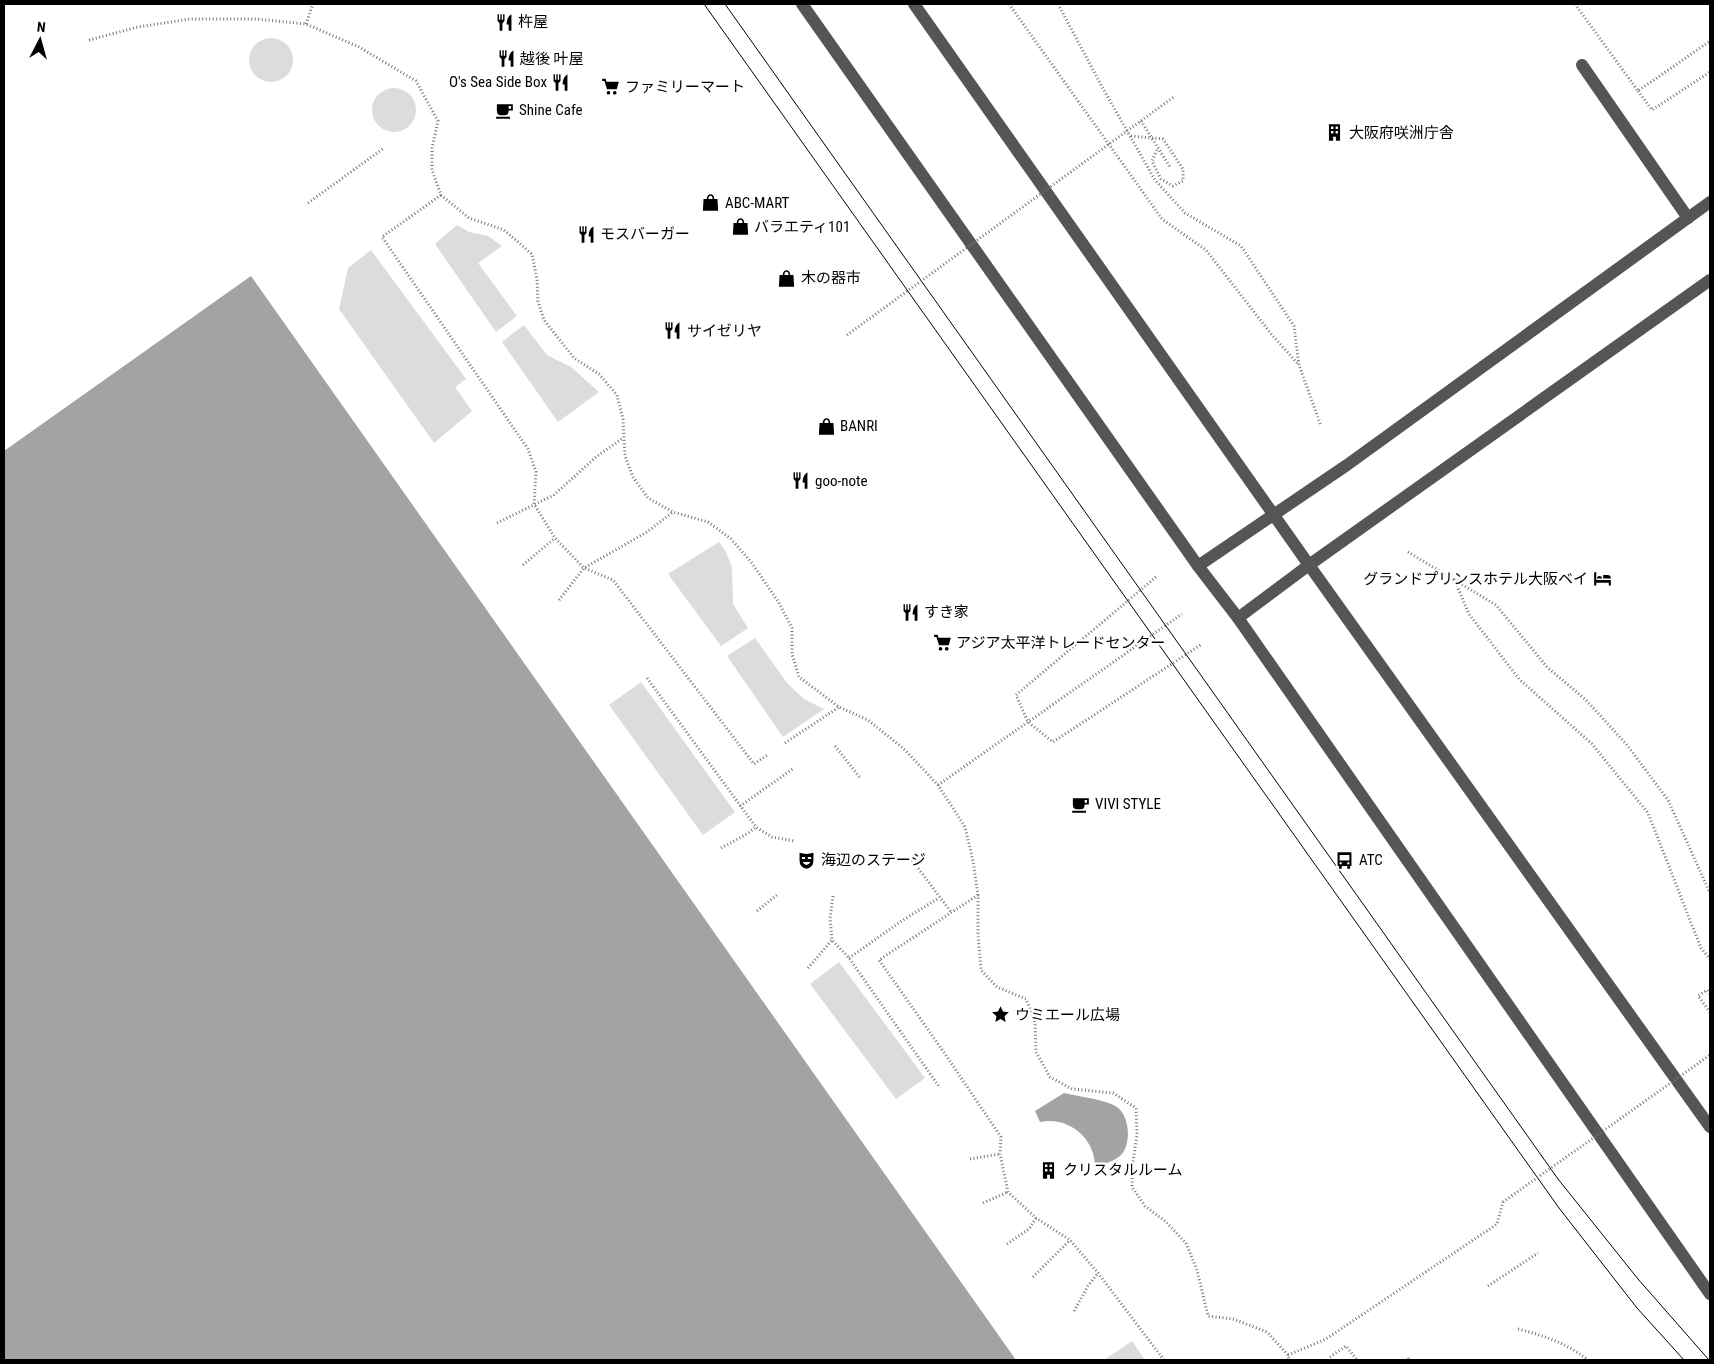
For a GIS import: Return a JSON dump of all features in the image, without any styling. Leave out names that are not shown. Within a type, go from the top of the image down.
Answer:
[{"type":"street","points":[[802,4],[1198,566],[1238,618],[1710,1294]]},
{"type":"street","points":[[914,4],[1309,565],[1710,1127]]},
{"type":"street","points":[[1582,65],[1688,218]]},
{"type":"street","points":[[1198,566],[1348,465],[1710,202]]},
{"type":"street","points":[[1238,618],[1309,565],[1710,280]]},
{"type":"path","points":[[306,24],[313,4]]},
{"type":"path","points":[[1010,4],[1162,218],[1206,250],[1272,336],[1299,365]]},
{"type":"path","points":[[1058,4],[1155,180],[1185,213],[1241,246],[1294,326],[1299,365],[1321,426]]},
{"type":"path","points":[[1575,4],[1652,110],[1710,72]]},
{"type":"path","points":[[89,40],[138,27],[190,19],[256,18],[306,24],[359,47],[416,81],[438,121],[432,148],[432,170],[441,195],[469,218],[504,230],[532,254],[537,279],[538,300],[544,320],[574,358],[599,374],[617,396],[623,419],[625,456],[632,477],[648,498],[673,512],[708,522],[731,539],[752,563],[779,603],[792,628],[792,654],[799,677],[839,707],[868,720],[876,726],[904,749],[938,785],[965,827],[974,861],[978,895],[978,934],[981,970],[997,988],[1026,999],[1035,1022],[1036,1052],[1050,1077],[1072,1089],[1113,1093],[1136,1108],[1137,1135],[1132,1187],[1145,1206],[1166,1221],[1186,1243],[1197,1270],[1208,1316],[1233,1319],[1267,1332],[1288,1355],[1289,1360]]},
{"type":"path","points":[[1638,90],[1710,41]]},
{"type":"path","points":[[847,335],[1175,96]]},
{"type":"path","points":[[1141,122],[1170,167]]},
{"type":"path","points":[[1130,136],[1163,139],[1183,169],[1183,181],[1173,186],[1161,179],[1152,161],[1158,148]]},
{"type":"path","points":[[308,203],[384,148]]},
{"type":"path","points":[[441,195],[382,237],[528,449],[536,472],[534,504],[556,538],[584,568],[613,580],[754,764],[769,754]]},
{"type":"path","points":[[496,523],[554,495],[596,457],[623,438]]},
{"type":"path","points":[[559,600],[584,568],[647,532],[673,512]]},
{"type":"path","points":[[523,565],[556,538]]},
{"type":"path","points":[[1408,552],[1496,605],[1548,666],[1586,700],[1627,745],[1668,800],[1710,893]]},
{"type":"path","points":[[1156,577],[1016,695],[1028,722],[1053,742],[1202,644]]},
{"type":"path","points":[[1454,580],[1469,614],[1519,679],[1592,744],[1648,814],[1701,948],[1710,960]]},
{"type":"path","points":[[938,785],[1182,614]]},
{"type":"path","points":[[647,678],[756,828],[772,837],[794,841]]},
{"type":"path","points":[[785,743],[839,707]]},
{"type":"path","points":[[836,746],[861,779]]},
{"type":"path","points":[[740,806],[794,768]]},
{"type":"path","points":[[721,848],[756,828]]},
{"type":"path","points":[[912,860],[951,912]]},
{"type":"path","points":[[757,911],[777,895]]},
{"type":"path","points":[[978,895],[879,960],[1001,1137],[1000,1154],[1008,1192],[1036,1218],[1070,1240],[1098,1273],[1164,1360]]},
{"type":"path","points":[[833,896],[830,918],[832,940],[849,958],[940,1088]]},
{"type":"path","points":[[849,958],[903,920],[939,898]]},
{"type":"path","points":[[808,968],[832,940]]},
{"type":"path","points":[[1710,994],[1706,990],[1698,996],[1710,1012]]},
{"type":"path","points":[[1288,1355],[1326,1339],[1497,1224],[1503,1202],[1710,1055]]},
{"type":"path","points":[[970,1158],[1000,1154]]},
{"type":"path","points":[[984,1203],[1008,1192]]},
{"type":"path","points":[[1007,1244],[1029,1229],[1036,1218]]},
{"type":"path","points":[[1033,1277],[1070,1240]]},
{"type":"path","points":[[1488,1286],[1538,1253]]},
{"type":"path","points":[[1074,1311],[1088,1286],[1098,1273]]},
{"type":"path","points":[[1518,1329],[1546,1336],[1578,1352],[1588,1360]]},
{"type":"path","points":[[1330,1357],[1346,1346],[1357,1360]]},
{"type":"shaded area","points":[[267,38],[275,38],[287,44],[293,60],[287,76],[275,82],[267,82],[255,76],[249,64],[249,56],[255,44]]},
{"type":"shaded area","points":[[390,88],[398,88],[410,94],[416,110],[410,126],[398,132],[390,132],[378,126],[372,114],[372,106],[378,94]]},
{"type":"shaded area","points":[[457,225],[469,232],[488,236],[502,246],[478,263],[517,316],[496,332],[435,244]]},
{"type":"shaded area","points":[[371,250],[466,379],[455,387],[472,411],[434,443],[339,309],[348,268]]},
{"type":"shaded area","points":[[251,276],[1016,1360],[4,1360],[4,451]]},
{"type":"shaded area","points":[[524,325],[547,355],[571,367],[599,392],[558,422],[502,342]]},
{"type":"shaded area","points":[[719,542],[725,550],[732,567],[733,604],[748,628],[721,646],[668,574]]},
{"type":"shaded area","points":[[755,638],[787,683],[804,699],[824,709],[783,737],[727,656]]},
{"type":"shaded area","points":[[641,682],[735,812],[703,835],[609,705]]},
{"type":"shaded area","points":[[839,962],[925,1078],[896,1099],[810,984]]},
{"type":"shaded area","points":[[1064,1093],[1106,1102],[1121,1111],[1127,1124],[1128,1138],[1124,1151],[1120,1156],[1095,1168],[1091,1148],[1079,1132],[1061,1123],[1051,1121],[1040,1122],[1035,1111]]},
{"type":"shaded area","points":[[1132,1341],[1145,1360],[1104,1360]]},
{"type":"tram line","points":[[704,4],[1559,1208],[1637,1308],[1684,1360]]},
{"type":"tram line","points":[[725,4],[1558,1179],[1638,1279],[1709,1360]]},
{"type":"place","name":"杵屋","points":[[504,22]]},
{"type":"place","name":"越後 叶屋","points":[[506,59]]},
{"type":"place","name":"O's Sea Side Box","points":[[561,82]]},
{"type":"place","name":"ファミリーマート","points":[[611,87]]},
{"type":"place","name":"Shine Cafe","points":[[505,110]]},
{"type":"place","name":"大阪府咲洲庁舎","points":[[1335,133]]},
{"type":"place","name":"ABC-MART","points":[[711,203]]},
{"type":"place","name":"バラエティ101","points":[[740,227]]},
{"type":"place","name":"モスバーガー","points":[[586,234]]},
{"type":"place","name":"木の器市","points":[[787,278]]},
{"type":"place","name":"サイゼリヤ","points":[[673,331]]},
{"type":"place","name":"BANRI","points":[[826,426]]},
{"type":"place","name":"goo-note","points":[[801,481]]},
{"type":"place","name":"グランドプリンスホテル大阪ベイ","points":[[1602,579]]},
{"type":"place","name":"すき家","points":[[910,612]]},
{"type":"place","name":"アジア太平洋トレードセンター","points":[[942,643]]},
{"type":"place","name":"VIVI STYLE","points":[[1081,804]]},
{"type":"place","name":"海辺のステージ","points":[[807,860]]},
{"type":"place","name":"ATC","points":[[1345,860]]},
{"type":"place","name":"ウミエール広場","points":[[1001,1015]]},
{"type":"place","name":"クリスタルルーム","points":[[1049,1170]]}]
